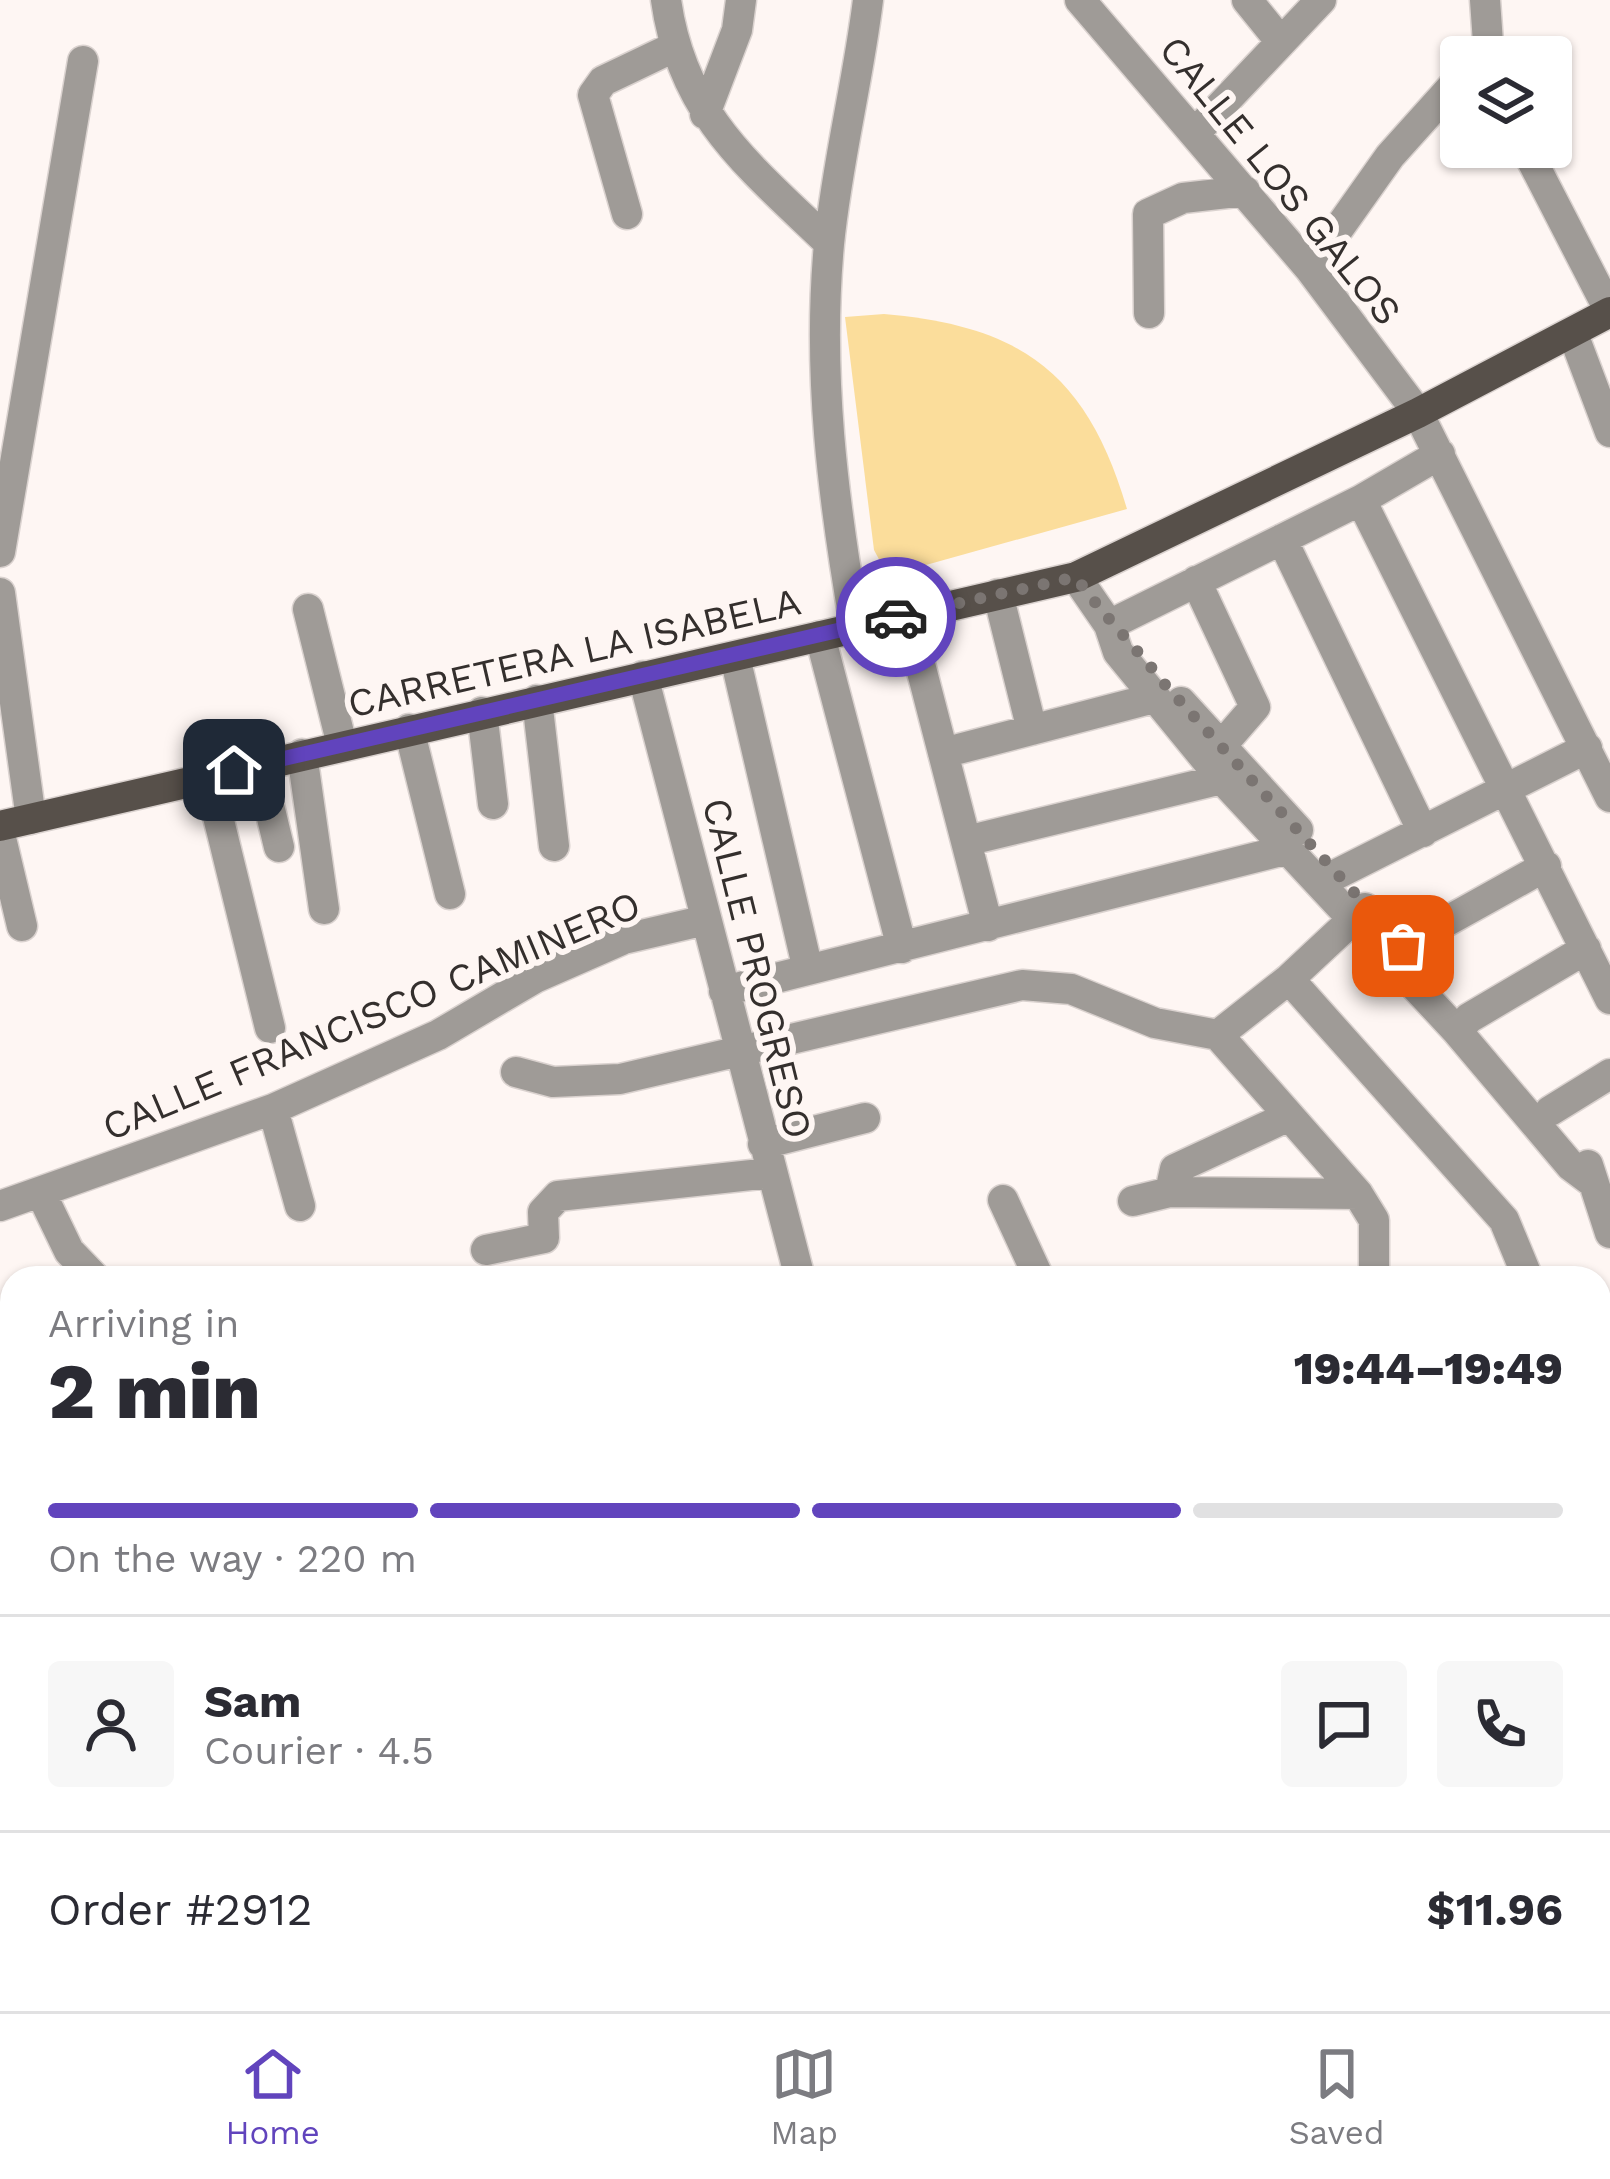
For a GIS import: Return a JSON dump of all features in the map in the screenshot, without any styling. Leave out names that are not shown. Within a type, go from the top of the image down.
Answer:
[{"type":"main road","name":"CARRETERA LA ISABELA","points":[[10,826],[409,729],[1076,577],[1418,413],[1610,312]]},
{"type":"street","points":[[666,0],[673,48],[705,114],[726,144],[829,243]]},
{"type":"street","points":[[705,114],[737,30],[741,0]]},
{"type":"street","points":[[855,626],[832,496],[825,395],[829,243],[868,0]]},
{"type":"street","name":"CALLE LOS GALOS","points":[[1080,0],[1310,269],[1418,413],[1610,797]]},
{"type":"street","points":[[1247,0],[1281,42]]},
{"type":"street","points":[[1195,133],[1321,0]]},
{"type":"street","points":[[1485,0],[1485,36]]},
{"type":"street","points":[[627,214],[593,94],[603,81],[673,48]]},
{"type":"street","points":[[0,552],[83,61]]},
{"type":"street","points":[[1310,269],[1390,156],[1440,100]]},
{"type":"street","points":[[1536,168],[1610,312]]},
{"type":"street","points":[[1149,313],[1148,214],[1183,198],[1246,191]]},
{"type":"street","points":[[1574,334],[1610,432]]},
{"type":"street","points":[[1109,625],[1361,500],[1440,454]]},
{"type":"street","points":[[1361,500],[1610,998]]},
{"type":"street","points":[[1282,539],[1423,832]]},
{"type":"street","points":[[1076,577],[1109,625],[1118,652],[1222,779],[1550,1112],[1586,1157],[1600,1187],[1610,1233]]},
{"type":"street","points":[[1196,581],[1255,707],[1222,745]]},
{"type":"street","points":[[0,593],[10,826],[22,926]]},
{"type":"street","points":[[998,593],[1032,730]]},
{"type":"street","points":[[308,609],[342,745]]},
{"type":"street","points":[[908,614],[988,926]]},
{"type":"street","points":[[1109,625],[1134,644],[1337,874],[1359,914]]},
{"type":"street","points":[[820,636],[902,948]]},
{"type":"street","points":[[735,657],[808,970]]},
{"type":"street","name":"CALLE PROGRESO","points":[[643,676],[797,1266]]},
{"type":"street","points":[[943,753],[1154,698]]},
{"type":"street","points":[[537,700],[554,846]]},
{"type":"street","points":[[482,712],[493,804]]},
{"type":"street","points":[[409,729],[450,894]]},
{"type":"street","points":[[1337,874],[1587,748]]},
{"type":"street","points":[[302,754],[324,909]]},
{"type":"street","points":[[260,764],[279,847]]},
{"type":"street","points":[[208,776],[270,1028]]},
{"type":"street","points":[[966,841],[1222,779]]},
{"type":"street","points":[[724,991],[1289,849]]},
{"type":"street","points":[[1395,950],[1546,866]]},
{"type":"street","points":[[1218,1035],[1289,979],[1359,914]]},
{"type":"street","name":"CALLE FRANCISCO CAMINERO","points":[[0,1206],[273,1108],[438,1035],[535,978],[624,940],[706,920]]},
{"type":"street","points":[[1463,1025],[1586,949]]},
{"type":"street","points":[[1289,979],[1504,1220],[1523,1266]]},
{"type":"street","points":[[516,1072],[553,1082],[620,1079],[1048,984],[1155,1022],[1218,1035],[1358,1194],[1373,1220],[1374,1266]]},
{"type":"street","points":[[1463,1025],[1571,1166],[1600,1187]]},
{"type":"street","points":[[1550,1112],[1610,1074]]},
{"type":"street","points":[[273,1108],[300,1206]]},
{"type":"street","points":[[1170,1192],[1175,1169],[1287,1117]]},
{"type":"street","points":[[486,1250],[544,1238],[543,1212],[558,1196],[766,1158],[865,1118]]},
{"type":"street","points":[[1133,1201],[1170,1192],[1358,1194]]},
{"type":"street","points":[[41,1193],[69,1251],[83,1266]]},
{"type":"street","points":[[1003,1200],[1033,1266]]},
{"type":"shaded area","points":[[884,314],[975,331],[1043,365],[1092,423],[1127,509],[908,570],[881,563],[874,550],[845,317]]},
{"type":"way so far","points":[[896,617],[1076,577],[1109,625],[1134,644],[1167,687],[1403,946]]},
{"type":"route","points":[[234,770],[896,617]]}]
